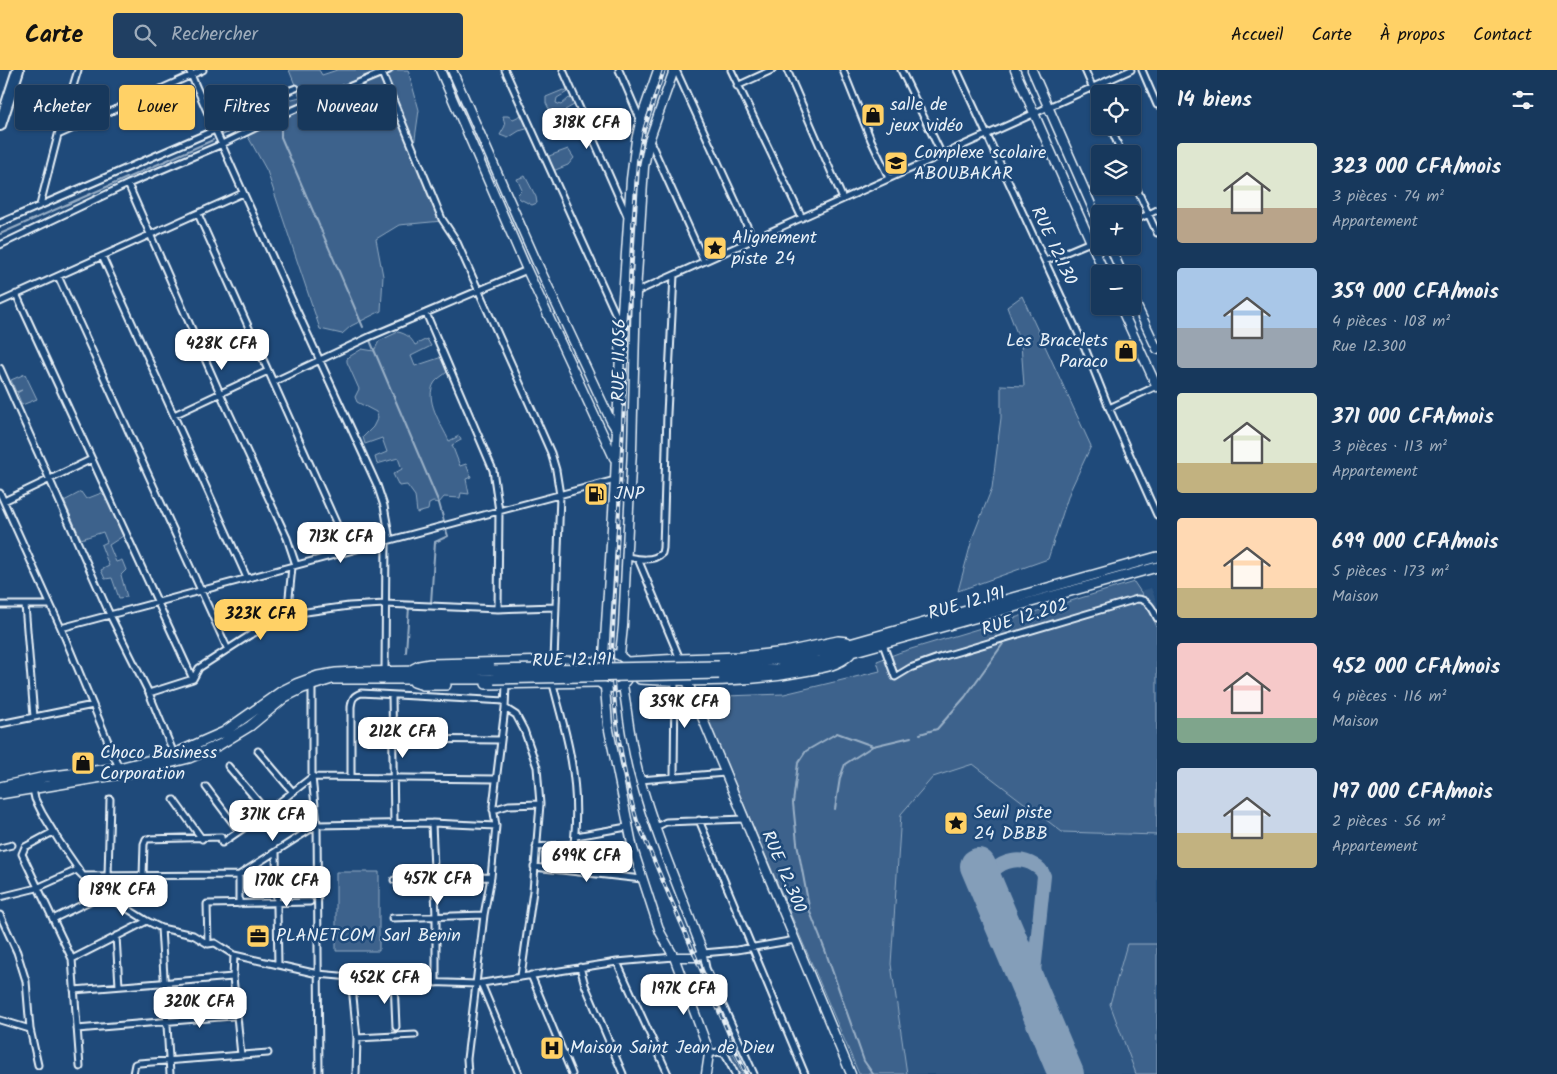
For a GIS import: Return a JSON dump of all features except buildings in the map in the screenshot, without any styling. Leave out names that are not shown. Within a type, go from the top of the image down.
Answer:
[{"type":"highway","points":[[0,125],[18,70]]},
{"type":"main road","points":[[440,70],[527,270],[615,460]]},
{"type":"main road","points":[[452,70],[538,265],[604,408],[616,429]]},
{"type":"main road","points":[[658,70],[641,119],[633,160],[621,327],[615,480],[600,659],[595,672],[602,684],[627,827],[660,932],[674,957],[709,1054],[706,1074]]},
{"type":"main road","name":"RUE 11.056","points":[[624,659],[636,292],[644,167],[649,141],[675,70]]},
{"type":"main road","points":[[1015,70],[1091,243]]},
{"type":"main road","points":[[1032,70],[1091,205]]},
{"type":"main road","points":[[1124,315],[1157,386]]},
{"type":"main road","points":[[1141,315],[1157,349]]},
{"type":"main road","name":"RUE 12.191","points":[[0,794],[155,768],[189,758],[250,726],[285,697],[312,684],[332,680],[408,675],[719,670],[746,673],[796,666],[853,647],[1157,557]]},
{"type":"main road","name":"RUE 12.191","points":[[853,647],[883,644],[1157,566]]},
{"type":"main road","points":[[838,641],[853,647],[843,660],[831,665],[785,675],[730,680],[625,682],[615,688],[602,684],[428,686],[419,685],[408,675],[419,666],[430,664],[600,659],[612,653],[624,659],[741,658],[786,652],[838,641]]},
{"type":"main road","points":[[624,659],[630,670],[625,682],[634,756],[640,780],[703,953],[695,957],[674,957]]},
{"type":"main road","name":"RUE 12.191","points":[[0,787],[45,777],[119,768],[174,754],[224,732],[282,691],[307,680],[336,673],[385,671],[408,675]]},
{"type":"main road","name":"RUE 12.300","points":[[687,681],[849,1072]]},
{"type":"street","points":[[40,205],[58,135],[78,70]]},
{"type":"street","points":[[58,135],[190,73],[203,70]]},
{"type":"street","points":[[0,245],[128,184],[220,145],[274,118],[389,70]]},
{"type":"street","points":[[505,70],[621,327]]},
{"type":"street","points":[[563,70],[629,221]]},
{"type":"street","points":[[618,70],[641,119]]},
{"type":"street","points":[[675,70],[753,239]]},
{"type":"street","points":[[731,70],[737,86],[802,218]]},
{"type":"street","points":[[737,86],[772,70]]},
{"type":"street","points":[[787,70],[843,199]]},
{"type":"street","points":[[843,70],[871,140],[889,178]]},
{"type":"street","points":[[901,70],[942,155]]},
{"type":"street","name":"RUE 12.130","points":[[957,70],[1085,348],[1109,408],[1157,515]]},
{"type":"street","points":[[1085,70],[1091,85]]},
{"type":"street","points":[[1097,85],[1131,70]]},
{"type":"street","points":[[1142,70],[1157,105]]},
{"type":"street","points":[[190,73],[205,108]]},
{"type":"street","points":[[382,73],[442,220],[456,240],[551,454],[560,495],[554,661]]},
{"type":"street","points":[[636,292],[1091,87]]},
{"type":"street","points":[[288,91],[296,88]]},
{"type":"street","points":[[0,223],[215,130],[220,145],[244,193],[379,491],[386,517],[388,541],[385,604],[385,671]]},
{"type":"street","points":[[649,141],[704,261]]},
{"type":"street","points":[[128,184],[220,393],[287,538],[294,566],[287,617]]},
{"type":"street","points":[[0,302],[244,193]]},
{"type":"street","points":[[1140,195],[1157,233]]},
{"type":"street","points":[[1141,218],[1157,210]]},
{"type":"street","points":[[198,214],[338,527],[342,553]]},
{"type":"street","points":[[1045,261],[1091,243]]},
{"type":"street","points":[[102,256],[247,578]]},
{"type":"street","points":[[273,382],[527,270]]},
{"type":"street","points":[[626,557],[655,558],[662,553],[663,548],[674,275]]},
{"type":"street","points":[[58,276],[228,650]]},
{"type":"street","points":[[16,294],[193,679]]},
{"type":"street","points":[[426,313],[493,470],[499,511],[498,609]]},
{"type":"street","points":[[0,368],[110,615],[149,693],[174,754]]},
{"type":"street","points":[[174,415],[268,371]]},
{"type":"street","points":[[1109,408],[1157,386]]},
{"type":"street","points":[[4,501],[92,459]]},
{"type":"street","points":[[62,628],[615,480]]},
{"type":"street","points":[[0,493],[62,628],[119,768]]},
{"type":"street","points":[[638,558],[680,659]]},
{"type":"street","name":"RUE 12.202","points":[[883,644],[895,677],[910,668],[941,657],[1137,600],[1143,599],[1148,603],[1157,618]]},
{"type":"street","points":[[149,693],[193,679],[199,668],[256,632],[287,617],[306,612],[330,608],[385,604],[498,609],[555,607]]},
{"type":"street","points":[[0,605],[50,605]]},
{"type":"street","points":[[26,605],[34,717]]},
{"type":"street","points":[[674,777],[675,681]]},
{"type":"street","points":[[312,684],[312,777],[317,825],[319,1074]]},
{"type":"street","points":[[468,1074],[467,1058],[479,983],[484,915],[491,877],[496,826],[493,810],[506,684]]},
{"type":"street","points":[[553,684],[571,759],[576,836],[570,871]]},
{"type":"street","points":[[351,777],[352,699],[355,695],[361,693],[505,701]]},
{"type":"street","points":[[392,695],[394,824]]},
{"type":"street","points":[[0,724],[93,705]]},
{"type":"street","points":[[505,708],[516,715],[524,730],[537,766],[540,804],[533,891],[520,976]]},
{"type":"street","points":[[392,739],[501,740]]},
{"type":"street","points":[[258,751],[293,792]]},
{"type":"street","points":[[228,766],[267,812]]},
{"type":"street","points":[[640,780],[725,773]]},
{"type":"street","points":[[143,876],[144,844],[146,840],[221,837],[222,843],[267,812],[312,777],[496,779]]},
{"type":"street","points":[[206,786],[239,831]]},
{"type":"street","points":[[32,789],[35,799],[54,832],[83,876]]},
{"type":"street","points":[[108,876],[110,799]]},
{"type":"street","points":[[174,800],[202,839]]},
{"type":"street","points":[[493,810],[509,805],[540,804]]},
{"type":"street","points":[[656,827],[666,822],[744,819]]},
{"type":"street","points":[[699,820],[805,1074]]},
{"type":"street","points":[[432,824],[436,916],[436,983]]},
{"type":"street","points":[[83,876],[239,875],[317,825],[432,824],[496,826]]},
{"type":"street","points":[[576,836],[627,827]]},
{"type":"street","points":[[54,832],[25,847],[23,851],[24,859],[37,888],[72,959],[80,1067]]},
{"type":"street","points":[[536,848],[575,844]]},
{"type":"street","points":[[0,848],[12,845]]},
{"type":"street","points":[[276,852],[278,965]]},
{"type":"street","points":[[534,867],[642,879]]},
{"type":"street","points":[[0,897],[37,888],[77,870],[104,894],[147,921],[161,928],[193,935],[208,944],[216,943],[234,955],[318,974],[394,981],[479,983],[617,962],[674,957]]},
{"type":"street","points":[[239,875],[239,904]]},
{"type":"street","points":[[394,880],[491,877]]},
{"type":"street","points":[[53,919],[104,894]]},
{"type":"street","points":[[208,944],[207,904],[310,902]]},
{"type":"street","points":[[0,915],[17,952],[26,981],[30,1029],[38,1065]]},
{"type":"street","points":[[392,918],[484,915]]},
{"type":"street","points":[[72,959],[147,921]]},
{"type":"street","points":[[161,928],[170,1074]]},
{"type":"street","points":[[116,936],[119,986]]},
{"type":"street","points":[[754,1074],[706,968],[703,953],[751,948],[795,940]]},
{"type":"street","points":[[234,955],[233,977],[241,1055]]},
{"type":"street","points":[[617,962],[668,1074]]},
{"type":"street","points":[[580,967],[623,1074]]},
{"type":"street","points":[[531,974],[572,1074]]},
{"type":"street","points":[[74,990],[233,977]]},
{"type":"street","points":[[353,977],[352,986],[357,1038],[356,1074]]},
{"type":"street","points":[[394,981],[396,1027]]},
{"type":"street","points":[[479,983],[519,1074]]},
{"type":"street","points":[[77,1029],[232,1016]]},
{"type":"street","points":[[0,1020],[30,1029]]},
{"type":"street","points":[[357,1038],[415,1035]]},
{"type":"street","points":[[709,1054],[718,1052],[725,1054],[735,1074]]},
{"type":"street","points":[[133,1074],[135,1064],[268,1053]]},
{"type":"shaded area","points":[[289,70],[319,70],[322,75],[337,70],[408,70],[419,110],[413,153],[442,221],[399,225],[376,239],[383,276],[381,311],[351,326],[342,334],[320,329],[267,171],[245,130],[288,130],[288,100],[298,98],[298,130],[396,130],[396,85],[298,85],[298,92]]},
{"type":"shaded area","points":[[563,90],[569,91],[557,98],[556,103],[561,105],[569,98],[573,100],[574,105],[565,110],[569,112],[578,111],[560,131],[546,103],[546,97]]},
{"type":"shaded area","points":[[524,114],[530,128],[519,131],[508,138],[500,135],[505,126],[503,116],[513,119]]},
{"type":"shaded area","points":[[568,149],[574,158],[568,165],[553,171],[549,156]]},
{"type":"shaded area","points":[[525,176],[536,197],[537,203],[532,205],[520,199],[517,195],[522,190],[517,179]]},
{"type":"shaded area","points":[[1022,296],[1091,446],[1070,491],[1048,559],[958,591],[973,536],[992,488],[1001,418],[1001,385],[1024,386],[1021,344],[1007,307]]},
{"type":"shaded area","points":[[398,332],[412,340],[415,345],[427,339],[431,346],[411,356],[415,366],[442,357],[447,372],[435,382],[431,396],[432,404],[449,441],[459,436],[461,440],[452,445],[460,466],[466,464],[471,477],[466,479],[469,494],[461,493],[460,498],[444,497],[439,503],[433,502],[429,504],[428,510],[417,513],[415,496],[407,485],[399,486],[393,474],[402,469],[398,458],[377,464],[375,457],[387,452],[382,438],[365,444],[363,437],[373,427],[378,417],[376,412],[357,402],[355,397],[359,389],[347,362],[347,358],[362,349],[374,351],[379,341]]},
{"type":"shaded area","points":[[25,374],[37,399],[22,405],[17,393],[22,390],[16,392],[11,380]]},
{"type":"shaded area","points":[[81,492],[86,499],[104,492],[123,536],[109,545],[116,562],[122,560],[126,570],[121,575],[127,597],[119,598],[112,578],[105,579],[101,570],[109,566],[101,545],[107,542],[103,532],[81,539],[64,501]]},
{"type":"shaded area","points":[[1134,582],[1142,594],[1157,627],[1157,835],[1062,832],[973,764],[933,777],[901,814],[891,964],[907,1074],[859,1074],[696,697],[784,694],[880,671],[877,661],[901,652]]},
{"type":"shaded area","points":[[1151,588],[1157,603],[1157,1074],[859,1074],[696,697],[784,694],[880,671],[877,661],[901,652],[905,663]]},
{"type":"shaded area","points":[[336,872],[379,872],[379,951],[336,951]]},
{"type":"shaded area","points":[[1127,944],[1157,944],[1157,1074],[1136,1074],[1110,1004]]},
{"type":"shaded area","points":[[733,1053],[743,1074],[737,1074],[728,1056]]},
{"type":"waterway","points":[[222,135],[277,107],[281,120],[281,137],[363,327]]},
{"type":"waterway","points":[[0,234],[213,140]]},
{"type":"waterway","points":[[369,338],[439,503],[444,521]]},
{"type":"waterway","points":[[426,604],[431,603],[435,542],[448,536],[445,527]]},
{"type":"waterway","points":[[406,652],[409,607]]},
{"type":"waterway","points":[[920,734],[937,729],[965,697],[1005,641]]},
{"type":"waterway","points":[[873,1074],[864,1061],[810,912],[797,843],[793,803],[798,763],[806,751],[837,733],[873,746],[911,737]]},
{"type":"waterway","points":[[835,809],[840,778],[845,764],[873,746]]},
{"type":"taxiway","points":[[1005,930],[987,911],[983,900],[984,889],[987,879],[1002,864],[1012,861],[1023,861],[1037,867],[1044,876],[1033,997]]},
{"type":"runway","points":[[978,866],[1066,1074]]},
{"type":"railway","points":[[664,70],[644,130],[638,161],[632,240],[612,653],[614,696],[622,759],[637,821],[746,1074]]},
{"type":"place","name":"salle de jeux vidéo","points":[[873,115]]},
{"type":"place","name":"Complexe scolaire ABOUBAKAR","points":[[896,163]]},
{"type":"place","name":"Alignement piste 24","points":[[715,248]]},
{"type":"place","name":"Les Bracelets Paraco","points":[[1126,351]]},
{"type":"place","name":"JNP","points":[[596,494]]},
{"type":"place","name":"Choco Business Corporation","points":[[83,763]]},
{"type":"place","name":"Seuil piste 24 DBBB","points":[[956,823]]},
{"type":"place","name":"PLANETCOM Sarl Benin","points":[[258,936]]},
{"type":"place","name":"Maison Saint Jean de Dieu","points":[[552,1048]]}]
